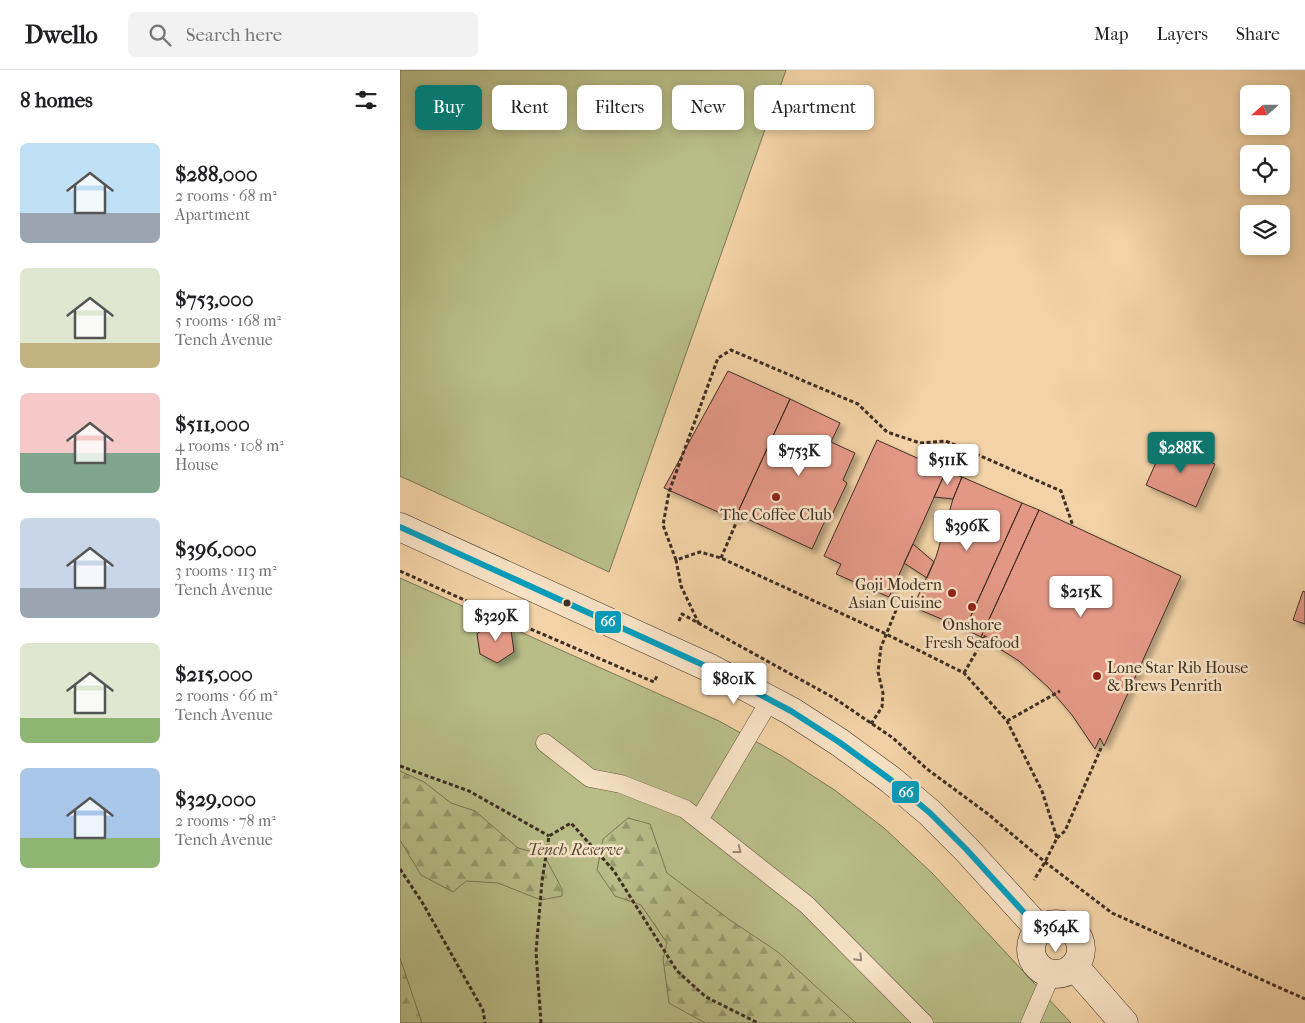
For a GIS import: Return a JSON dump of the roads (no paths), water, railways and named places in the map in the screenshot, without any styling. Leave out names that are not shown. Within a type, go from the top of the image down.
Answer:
[{"type":"street","points":[[400,527],[710,668],[791,711],[839,742],[930,813],[966,849],[1039,930]]},
{"type":"street","points":[[1063,971],[1079,960],[1081,943],[1072,929],[1055,923],[1039,930],[1031,943],[1030,952],[1037,967],[1063,971],[1124,1023]]},
{"type":"lane","points":[[700,820],[770,700]]},
{"type":"lane","points":[[545,743],[590,778],[621,784],[685,809],[700,820],[807,905],[924,1023]]},
{"type":"lane","points":[[1030,1023],[1063,971]]},
{"type":"place","name":"The Coffee Club","points":[[776,497]]},
{"type":"place","name":"Goji Modern Asian Cuisine","points":[[952,593]]},
{"type":"place","name":"Onshore Fresh Seafood","points":[[972,607]]},
{"type":"place","name":"Lone Star Rib House & Brews Penrith","points":[[1097,676]]},
{"type":"park label","name":"Tench Reserve","points":[[575,849]]}]
